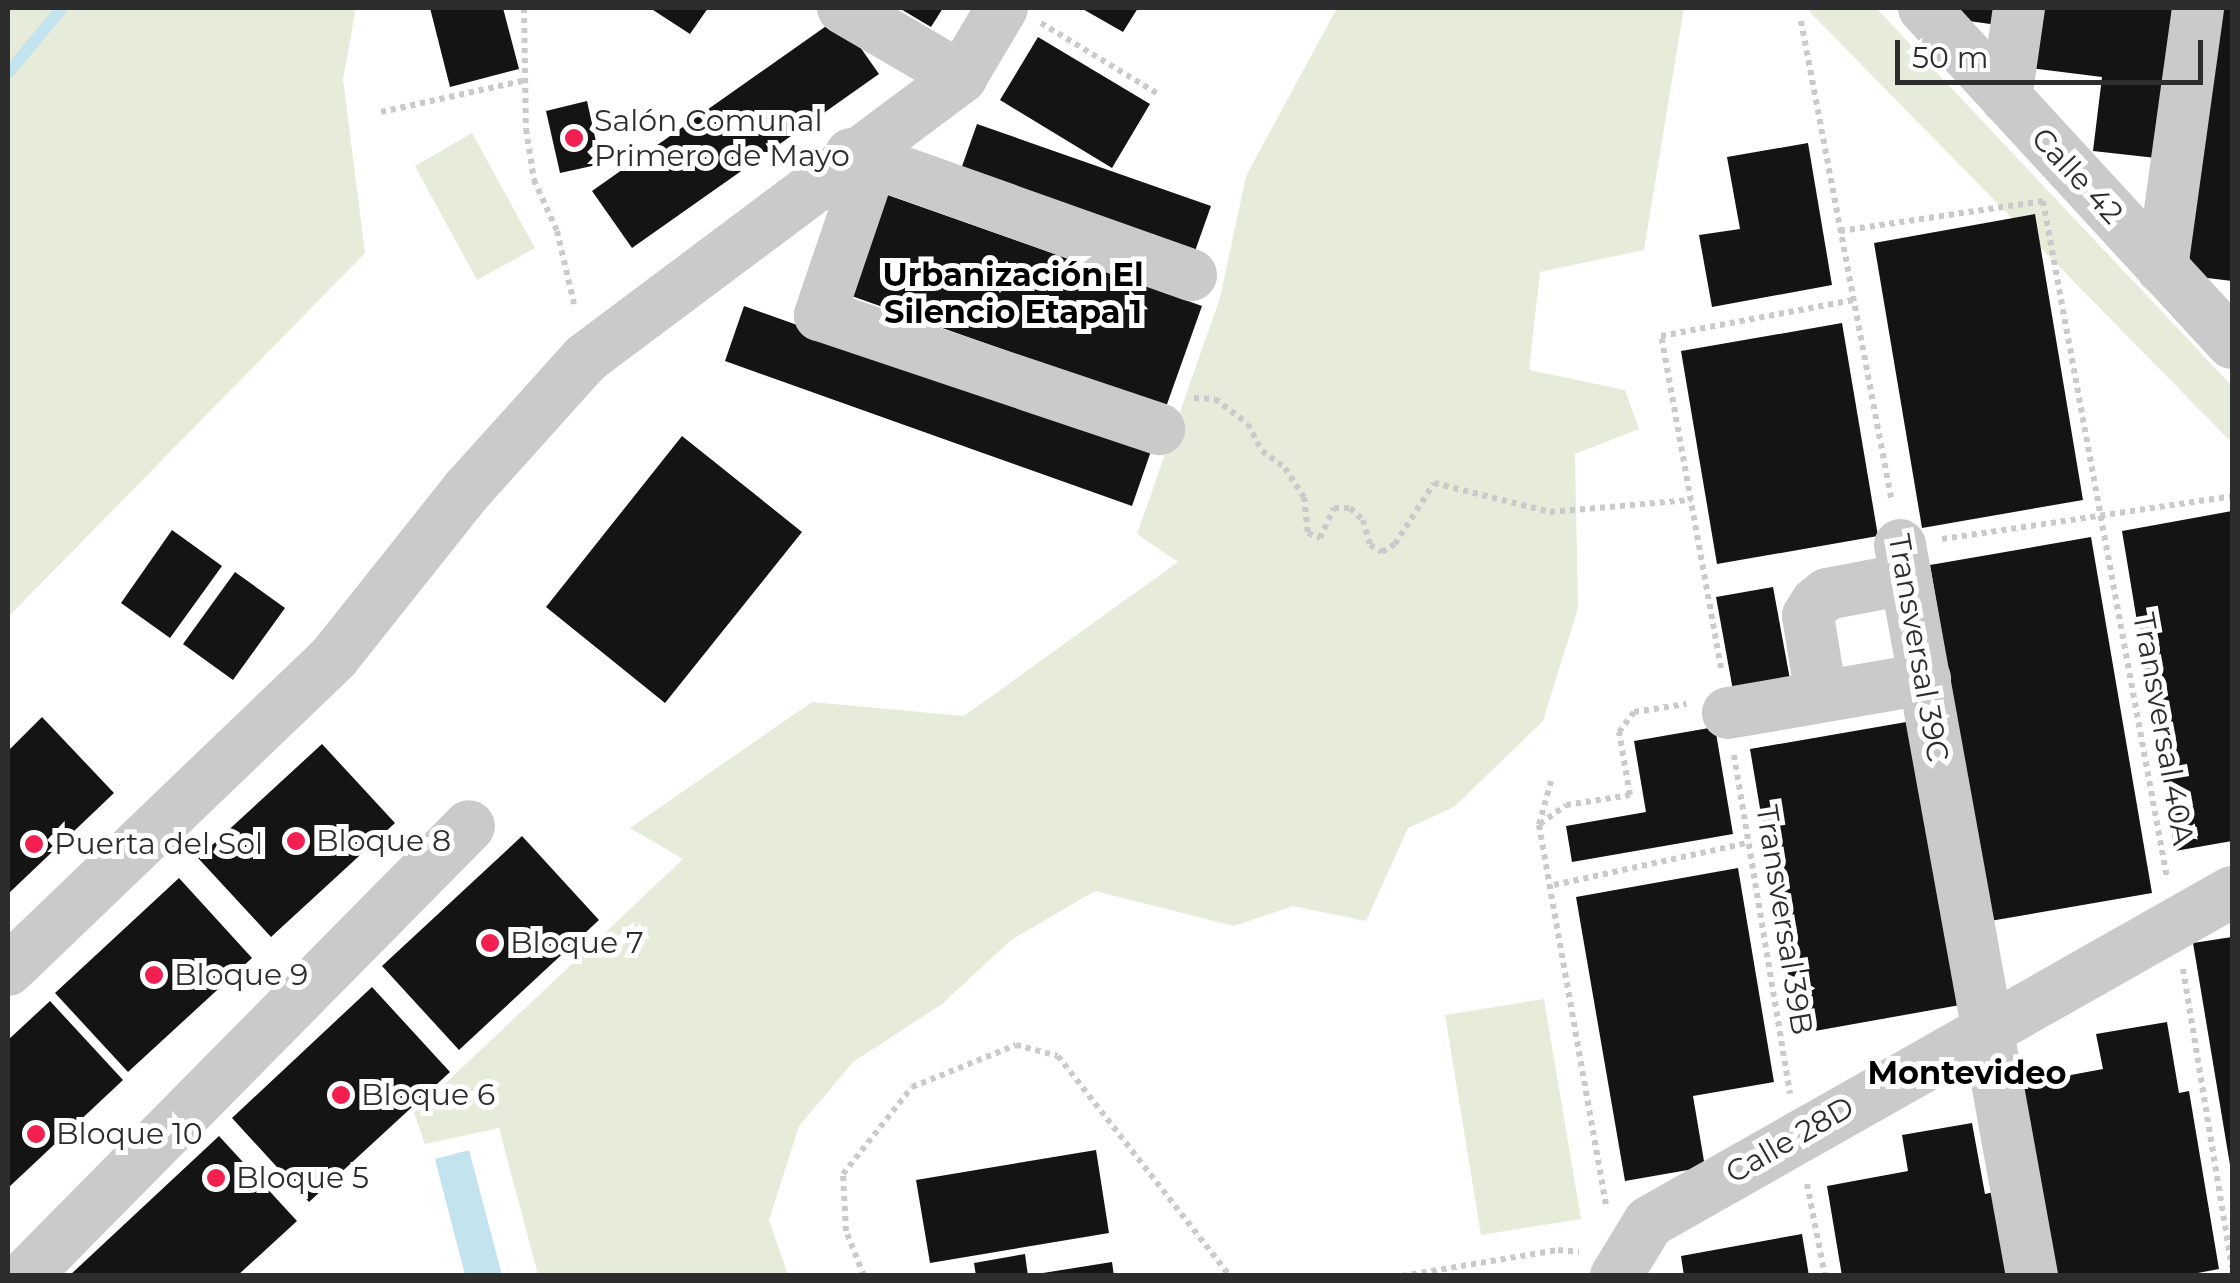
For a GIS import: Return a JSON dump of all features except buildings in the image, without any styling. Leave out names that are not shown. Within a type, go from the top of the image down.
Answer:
[{"type":"street","points":[[843,8],[961,77]]},
{"type":"street","name":"Calle 42","points":[[1924,8],[2232,343]]},
{"type":"street","points":[[2006,98],[2018,8]]},
{"type":"street","points":[[2162,268],[2198,8]]},
{"type":"street","points":[[8,970],[335,656],[468,488],[586,358],[861,158],[961,77],[1016,12]]},
{"type":"street","points":[[861,158],[1192,275]]},
{"type":"street","points":[[861,158],[820,315],[1158,429]]},
{"type":"street","points":[[1821,696],[1808,616],[1827,594],[1903,562]]},
{"type":"street","name":"Transversal 39C","points":[[1903,562],[1984,1034],[2032,1276]]},
{"type":"street","points":[[1727,706],[1925,679]]},
{"type":"street","points":[[25,1276],[470,826]]},
{"type":"street","name":"Calle 28D","points":[[1619,1266],[1649,1222],[1796,1134],[1984,1034],[2232,892]]},
{"type":"path","points":[[524,8],[534,180],[557,230],[586,358]]},
{"type":"path","points":[[1016,12],[1160,95]]},
{"type":"path","name":"Transversal 39C","points":[[1801,21],[1903,562]]},
{"type":"path","points":[[381,112],[527,80]]},
{"type":"path","name":"Transversal 40A","points":[[1840,232],[2043,201],[2175,926],[2232,1266]]},
{"type":"path","name":"Transversal 39B","points":[[1825,1276],[1796,1134],[1727,706],[1661,336],[1854,300]]},
{"type":"path","points":[[1158,429],[1185,397],[1215,398],[1286,468],[1304,497],[1308,533],[1320,538],[1334,508],[1350,508],[1363,520],[1370,544],[1382,552],[1395,544],[1434,484],[1550,512],[1691,500]]},
{"type":"path","points":[[1903,562],[2101,515],[2232,496]]},
{"type":"path","points":[[1540,825],[1566,805],[1630,796],[1619,732],[1634,712],[1727,706]]},
{"type":"path","points":[[1402,1276],[1558,1250],[1619,1266],[1604,1199],[1554,885],[1540,825],[1551,781]]},
{"type":"path","points":[[1554,885],[1747,844]]},
{"type":"path","points":[[864,1276],[846,1231],[843,1174],[912,1086],[1016,1045],[1058,1056],[1230,1276]]},
{"type":"green space","points":[[8,8],[356,8],[343,79],[365,253],[8,617]]},
{"type":"green space","points":[[1337,8],[1684,8],[1644,250],[1540,272],[1529,370],[1625,390],[1639,429],[1575,454],[1578,608],[1543,721],[1454,807],[1408,828],[1366,921],[1293,906],[1234,926],[1095,891],[1011,940],[942,1004],[853,1062],[799,1126],[769,1220],[788,1275],[538,1275],[499,1128],[425,1144],[414,1113],[683,859],[630,828],[812,702],[964,716],[1178,562],[1137,534],[1220,298],[1246,176]]},
{"type":"green space","points":[[1806,8],[1876,8],[2232,386],[2232,443]]},
{"type":"green space","points":[[472,133],[535,248],[477,280],[415,166]]},
{"type":"green space","points":[[1544,999],[1581,1219],[1481,1235],[1445,1015]]},
{"type":"water","points":[[469,1150],[502,1275],[465,1275],[435,1159]]},
{"type":"waterway","points":[[8,73],[62,8]]},
{"type":"place","name":"Salón Comunal Primero de Mayo","points":[[574,138]]},
{"type":"place","name":"Bloque 8","points":[[296,841]]},
{"type":"place","name":"Puerta del Sol","points":[[34,844]]},
{"type":"place","name":"Bloque 7","points":[[490,943]]},
{"type":"place","name":"Bloque 9","points":[[154,975]]},
{"type":"place","name":"Bloque 6","points":[[341,1095]]},
{"type":"place","name":"Bloque 10","points":[[36,1134]]},
{"type":"place","name":"Bloque 5","points":[[216,1178]]},
{"type":"district","name":"Urbanización El Silencio Etapa 1","points":[[1013,294]]},
{"type":"district","name":"Montevideo","points":[[1967,1073]]}]
